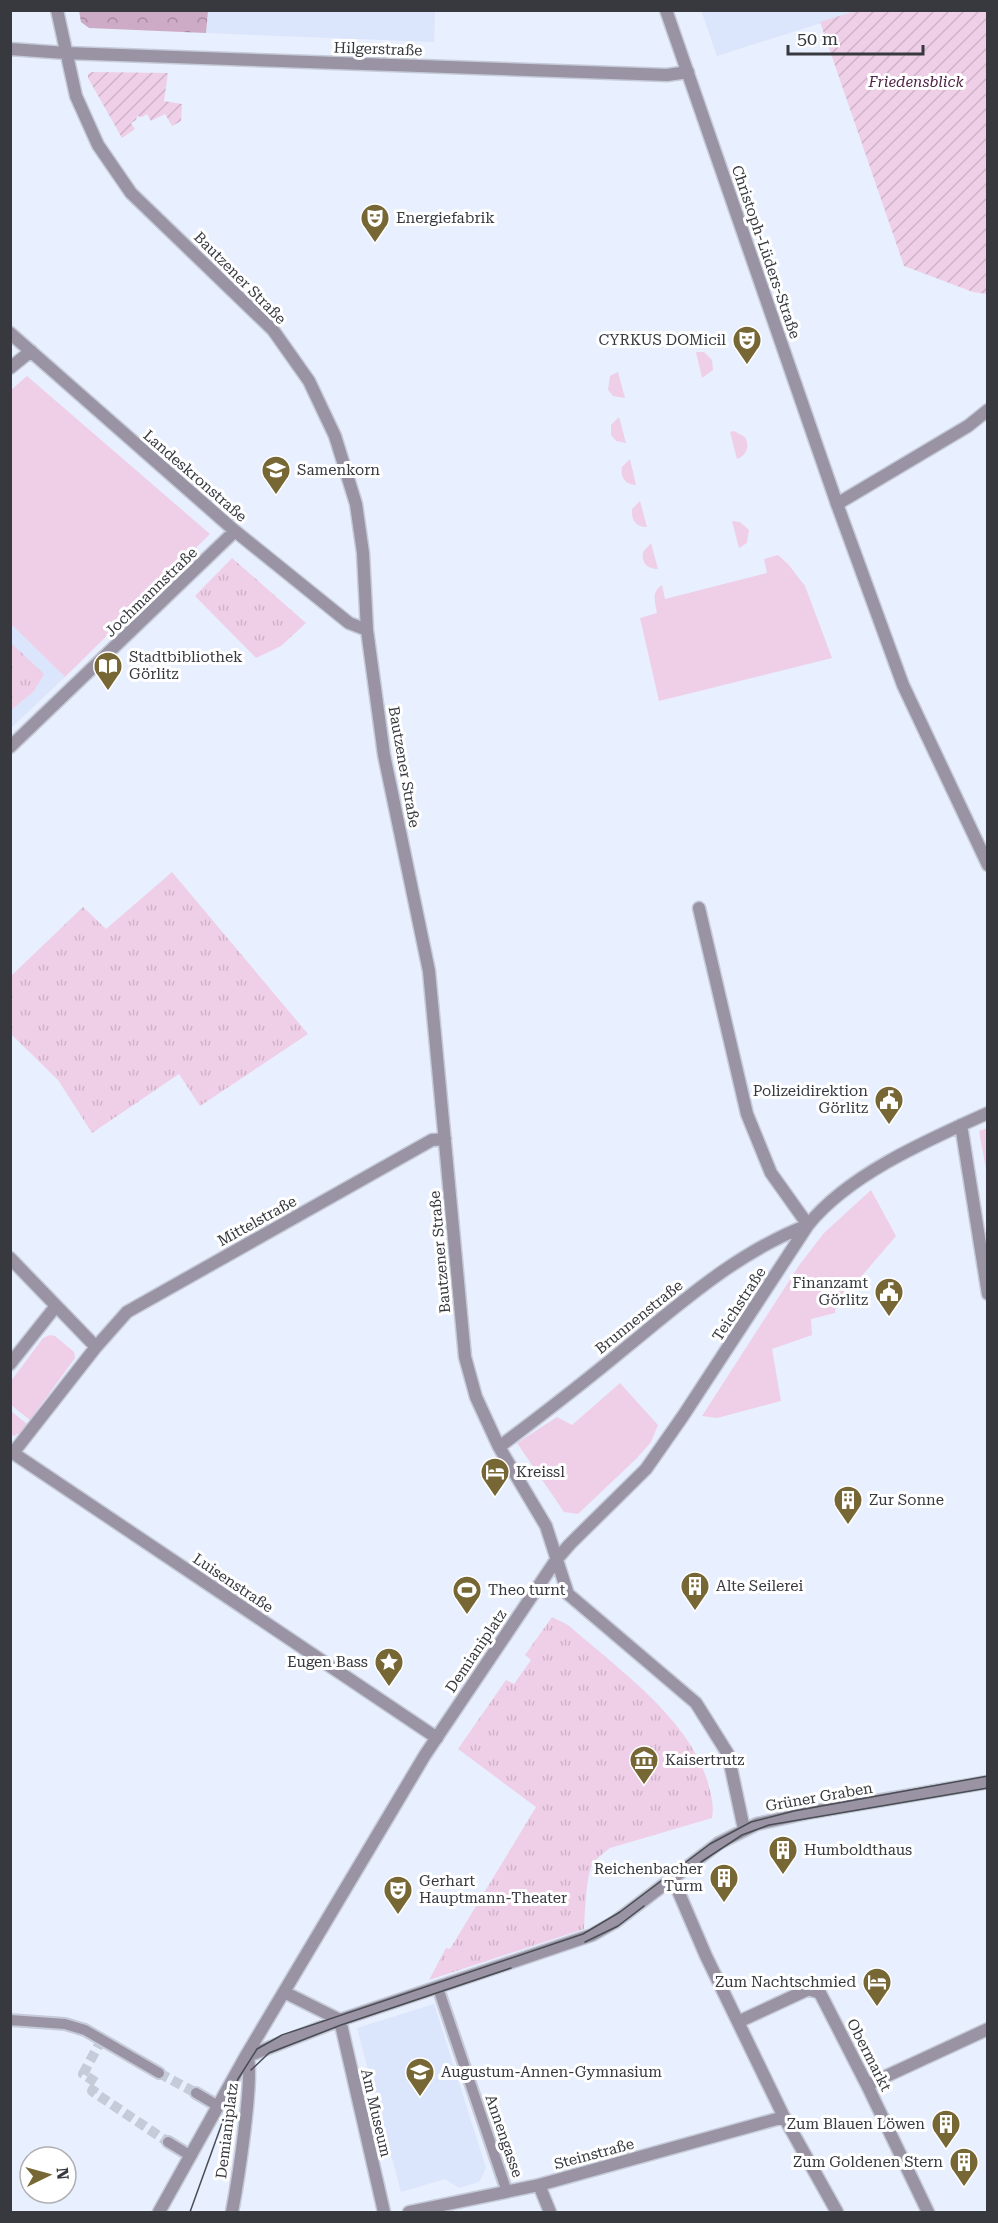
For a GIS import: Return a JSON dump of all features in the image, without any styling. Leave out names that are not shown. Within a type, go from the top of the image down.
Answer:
[{"type":"street","name":"Bautzener Straße","points":[[57,10],[76,96],[98,145],[131,194],[273,330],[309,381],[335,436],[356,504],[363,553],[367,630],[384,755],[429,971],[465,1357],[476,1397],[499,1447],[546,1526],[556,1560]]},
{"type":"street","name":"Christoph-Lüders-Straße","points":[[666,10],[837,504],[903,685],[987,866]]},
{"type":"street","name":"Hilgerstraße","points":[[10,49],[661,75],[687,72]]},
{"type":"street","name":"Landeskronstraße","points":[[10,333],[235,531],[349,623],[367,630]]},
{"type":"street","points":[[10,368],[31,351]]},
{"type":"street","points":[[837,504],[968,426],[987,410]]},
{"type":"street","name":"Jochmannstraße","points":[[10,747],[235,531]]},
{"type":"street","points":[[699,908],[747,1114],[771,1173],[808,1225]]},
{"type":"street","name":"Teichstraße","points":[[556,1560],[646,1469],[808,1225],[821,1210],[881,1166],[987,1113]]},
{"type":"street","points":[[961,1125],[985,1258],[987,1294]]},
{"type":"street","name":"Mittelstraße","points":[[12,1452],[127,1311],[432,1140],[445,1139]]},
{"type":"street","name":"Brunnenstraße","points":[[499,1447],[569,1394],[707,1280],[783,1235],[808,1225]]},
{"type":"street","points":[[10,1258],[96,1347]]},
{"type":"street","points":[[10,1364],[56,1306]]},
{"type":"street","name":"Luisenstraße","points":[[12,1452],[437,1738]]},
{"type":"street","points":[[556,1560],[568,1594],[696,1703],[728,1754],[744,1829]]},
{"type":"street","name":"Demianiplatz","points":[[159,2212],[247,2054],[437,1738],[556,1560]]},
{"type":"street","name":"Grüner Graben","points":[[438,1988],[592,1935],[644,1901],[719,1843],[744,1829],[770,1820],[987,1782]]},
{"type":"street","points":[[673,1879],[784,2117],[837,2212]]},
{"type":"street","points":[[247,2054],[253,2054],[339,2020],[438,1988]]},
{"type":"street","name":"Annengasse","points":[[438,1988],[507,2192]]},
{"type":"street","name":"Obermarkt","points":[[738,2022],[805,1990],[814,1989],[822,1996],[928,2212]]},
{"type":"street","points":[[284,1992],[339,2020]]},
{"type":"street","points":[[10,2019],[65,2024],[85,2030],[159,2073]]},
{"type":"street","name":"Am Museum","points":[[339,2020],[384,2212]]},
{"type":"street","points":[[867,2085],[987,2029]]},
{"type":"street","name":"Demianiplatz","points":[[232,2212],[249,2087],[247,2054]]},
{"type":"street","points":[[196,2093],[218,2106]]},
{"type":"street","name":"Steinstraße","points":[[409,2212],[539,2185],[784,2117]]},
{"type":"street","points":[[168,2142],[191,2156]]},
{"type":"street","points":[[539,2185],[550,2212]]},
{"type":"shaded area","points":[[701,10],[859,10],[859,11],[717,56]]},
{"type":"shaded area","points":[[208,11],[435,11],[434,42],[206,33]]},
{"type":"shaded area","points":[[13,626],[65,677],[11,728],[10,627]]},
{"type":"shaded area","name":"Augustum-Annen-Gymnasium","points":[[434,2004],[486,2168],[479,2182],[459,2188],[445,2179],[401,2192],[357,2028]]},
{"type":"green space","name":"Friedensblick","points":[[859,10],[987,11],[987,294],[973,292],[904,266],[820,22]]},
{"type":"green space","points":[[79,11],[208,11],[206,33],[89,28],[81,22]]},
{"type":"green space","points":[[92,72],[168,73],[164,101],[182,104],[181,121],[172,126],[165,114],[151,121],[147,114],[142,117],[137,116],[136,120],[131,123],[135,129],[122,138],[88,78],[88,74]]},
{"type":"green space","points":[[696,352],[704,352],[712,360],[713,370],[702,378]]},
{"type":"green space","points":[[618,372],[625,398],[613,396],[608,390],[610,376]]},
{"type":"green space","points":[[27,376],[210,534],[65,677],[13,626],[11,627],[11,390]]},
{"type":"green space","points":[[619,417],[626,443],[616,441],[611,435],[611,425]]},
{"type":"green space","points":[[734,431],[745,437],[747,444],[745,453],[737,459],[730,432]]},
{"type":"green space","points":[[630,459],[636,485],[626,482],[622,474],[622,467]]},
{"type":"green space","points":[[640,501],[647,527],[637,524],[632,516],[632,509]]},
{"type":"green space","points":[[732,521],[740,522],[749,530],[747,543],[739,548]]},
{"type":"green space","points":[[651,543],[658,569],[648,566],[643,559],[643,552]]},
{"type":"green space","points":[[778,555],[805,586],[832,658],[659,701],[640,618],[657,613],[656,591],[662,585],[665,599],[767,573],[764,559]]},
{"type":"green space","points":[[232,558],[306,623],[281,646],[256,658],[195,596]]},
{"type":"green space","points":[[10,642],[44,674],[34,691],[11,710]]},
{"type":"green space","points":[[172,872],[308,1034],[200,1106],[179,1074],[92,1133],[58,1080],[11,1034],[11,976],[83,907],[106,929]]},
{"type":"green space","points":[[987,1128],[987,1175],[979,1131]]},
{"type":"green space","points":[[871,1190],[896,1236],[836,1306],[835,1313],[811,1319],[812,1335],[772,1349],[781,1401],[717,1418],[702,1416],[800,1264],[824,1233]]},
{"type":"green space","points":[[50,1335],[55,1336],[74,1352],[75,1358],[30,1420],[11,1405],[11,1381],[43,1338]]},
{"type":"green space","points":[[620,1383],[658,1425],[651,1442],[578,1514],[564,1512],[517,1443],[557,1417],[572,1425]]},
{"type":"green space","points":[[11,1411],[27,1424],[21,1432],[14,1436],[11,1434]]},
{"type":"green space","points":[[552,1617],[568,1625],[608,1659],[651,1697],[670,1718],[701,1763],[711,1795],[712,1818],[610,1848],[596,1860],[588,1878],[584,1929],[429,1980],[446,1948],[450,1949],[536,1807],[458,1749],[506,1680],[514,1684],[531,1660],[525,1655]]},
{"type":"tunnel","points":[[102,2039],[83,2074],[97,2083],[92,2091],[168,2142]]},
{"type":"tunnel","points":[[159,2073],[196,2093]]},
{"type":"tram line","points":[[190,2212],[238,2079],[257,2049],[282,2035],[583,1934],[620,1912],[710,1844],[751,1822],[794,1811],[988,1776]]},
{"type":"tram line","points":[[701,1862],[742,1835],[769,1825],[988,1788]]},
{"type":"tram line","points":[[585,1942],[618,1926],[644,1906]]},
{"type":"tram line","points":[[251,2070],[269,2053],[341,2025],[511,1968]]},
{"type":"place","name":"Energiefabrik","points":[[375,244]]},
{"type":"place","name":"CYRKUS DOMicil","points":[[747,366]]},
{"type":"place","name":"Samenkorn","points":[[276,496]]},
{"type":"place","name":"Stadtbibliothek Görlitz","points":[[108,692]]},
{"type":"place","name":"Polizeidirektion Görlitz","points":[[889,1126]]},
{"type":"place","name":"Finanzamt Görlitz","points":[[889,1318]]},
{"type":"place","name":"Kreissl","points":[[495,1498]]},
{"type":"place","name":"Zur Sonne","points":[[848,1526]]},
{"type":"place","name":"Alte Seilerei","points":[[695,1612]]},
{"type":"place","name":"Theo turnt","points":[[467,1616]]},
{"type":"place","name":"Eugen Bass","points":[[389,1688]]},
{"type":"place","name":"Kaisertrutz","points":[[644,1786]]},
{"type":"place","name":"Humboldthaus","points":[[783,1876]]},
{"type":"place","name":"Reichenbacher Turm","points":[[724,1904]]},
{"type":"place","name":"Gerhart Hauptmann-Theater","points":[[398,1916]]},
{"type":"place","name":"Zum Nachtschmied","points":[[877,2008]]},
{"type":"place","name":"Augustum-Annen-Gymnasium","points":[[420,2098]]},
{"type":"place","name":"Zum Blauen Löwen","points":[[946,2150]]},
{"type":"place","name":"Zum Goldenen Stern","points":[[964,2188]]}]
